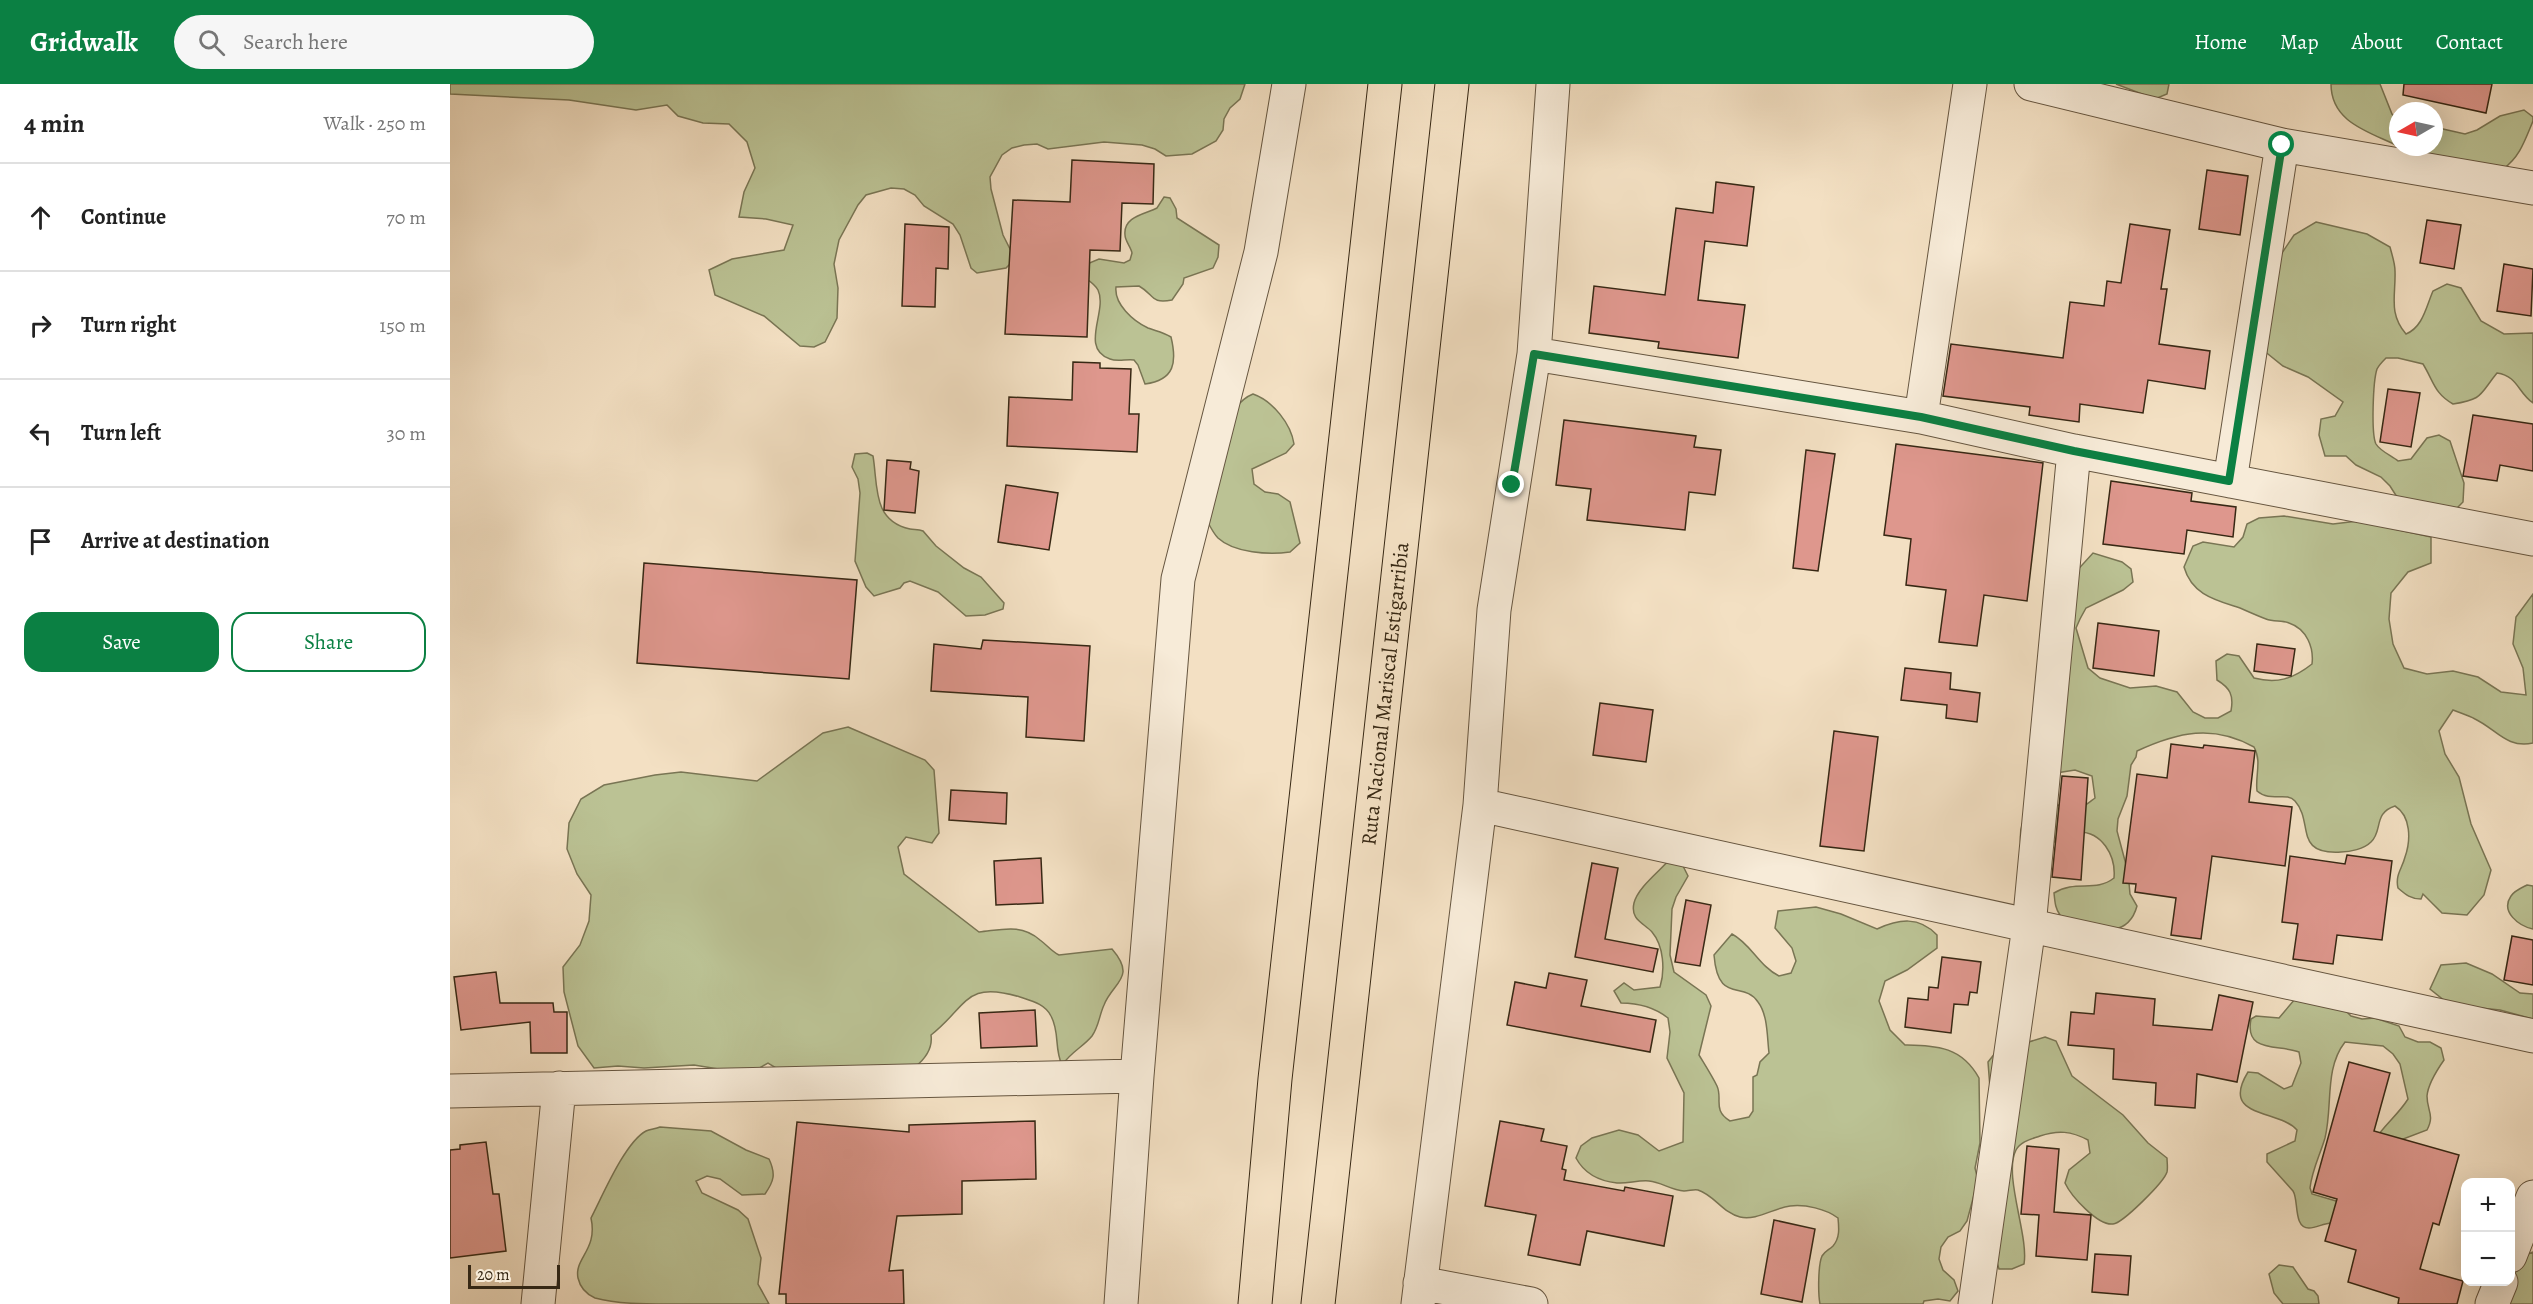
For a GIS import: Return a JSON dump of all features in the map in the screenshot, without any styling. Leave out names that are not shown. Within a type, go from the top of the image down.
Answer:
[{"type":"highway","points":[[1255,1304],[1276,1067],[1385,84]]},
{"type":"highway","name":"Ruta Nacional Mariscal Estigarribia","points":[[1318,1304],[1452,84]]},
{"type":"street","points":[[1121,1304],[1137,1076],[1178,579],[1261,252],[1290,84]]},
{"type":"street","points":[[1531,1304],[1419,1293],[1480,805],[1494,610],[1534,354],[1553,84]]},
{"type":"street","points":[[1921,417],[1970,84]]},
{"type":"street","points":[[2031,84],[2282,145],[2533,188]]},
{"type":"street","points":[[2229,481],[2282,145]]},
{"type":"street","points":[[1534,354],[1921,417],[2074,451],[2533,539]]},
{"type":"street","points":[[1975,1304],[2029,926],[2074,451]]},
{"type":"street","points":[[1480,805],[2533,1036]]},
{"type":"street","points":[[450,1091],[1137,1076]]},
{"type":"street","points":[[538,1304],[560,1088]]},
{"type":"street","points":[[2515,1245],[2533,1197]]},
{"type":"street","points":[[2492,1304],[2499,1286]]},
{"type":"green space","points":[[450,84],[1245,84],[1240,99],[1230,108],[1224,119],[1223,130],[1216,141],[1192,154],[1166,156],[1142,145],[1104,142],[1048,149],[1037,144],[1024,145],[1012,148],[1002,155],[990,177],[1003,235],[1012,253],[1012,262],[1006,268],[977,273],[971,268],[960,235],[953,224],[924,206],[915,195],[904,189],[891,188],[866,195],[839,240],[834,264],[838,288],[837,318],[825,342],[814,347],[800,346],[764,316],[715,295],[709,270],[732,259],[784,250],[793,225],[766,219],[739,217],[744,192],[755,168],[747,142],[729,124],[703,123],[678,116],[667,105],[636,110],[569,100],[450,94]]},
{"type":"green space","points":[[2116,84],[2169,84],[2167,94],[2155,99]]},
{"type":"green space","points":[[2331,84],[2380,84],[2389,106],[2389,142],[2364,131],[2345,117],[2333,97]]},
{"type":"green space","points":[[2524,110],[2533,117],[2518,154],[2503,169],[2430,156],[2443,156],[2443,129],[2465,134],[2477,130],[2500,116]]},
{"type":"green space","points":[[1164,197],[1170,198],[1176,209],[1177,218],[1219,245],[1218,257],[1213,268],[1184,278],[1183,284],[1172,300],[1156,300],[1139,286],[1116,287],[1121,306],[1136,321],[1171,337],[1174,354],[1172,368],[1163,378],[1145,384],[1134,360],[1110,359],[1101,354],[1096,347],[1100,299],[1097,288],[1084,277],[1087,264],[1099,259],[1124,263],[1130,260],[1132,253],[1126,240],[1125,229],[1131,220],[1157,208]]},
{"type":"green space","points":[[2316,222],[2367,234],[2390,247],[2395,268],[2395,311],[2400,326],[2406,334],[2420,322],[2433,291],[2447,284],[2461,288],[2481,321],[2504,334],[2533,333],[2533,403],[2514,381],[2497,373],[2476,398],[2453,404],[2438,391],[2423,364],[2398,358],[2386,358],[2377,369],[2373,407],[2373,430],[2376,444],[2398,461],[2411,459],[2427,438],[2439,435],[2450,441],[2464,483],[2463,502],[2455,510],[2397,497],[2381,477],[2356,465],[2346,456],[2325,456],[2319,435],[2321,419],[2335,416],[2343,402],[2308,377],[2283,366],[2263,350],[2280,256],[2294,235]]},
{"type":"green space","points":[[1253,394],[1267,402],[1280,414],[1289,429],[1294,444],[1286,453],[1252,469],[1254,484],[1265,492],[1278,494],[1290,502],[1300,543],[1290,552],[1262,553],[1233,547],[1218,538],[1203,513],[1213,464],[1224,429],[1241,402]]},
{"type":"green space","points":[[867,453],[873,456],[879,500],[889,518],[898,525],[923,531],[936,546],[964,568],[981,577],[1004,603],[1003,609],[985,615],[966,616],[938,592],[910,581],[904,583],[900,588],[874,596],[866,587],[855,561],[860,493],[858,479],[852,467],[855,454]]},
{"type":"green space","points":[[2284,516],[2333,524],[2358,521],[2431,537],[2431,563],[2408,572],[2391,593],[2389,619],[2393,644],[2404,668],[2427,674],[2453,671],[2478,677],[2501,692],[2526,695],[2523,668],[2513,644],[2516,617],[2533,594],[2533,743],[2509,741],[2475,719],[2453,710],[2439,731],[2445,754],[2459,777],[2471,824],[2491,870],[2484,895],[2467,915],[2442,913],[2423,894],[2421,899],[2414,898],[2398,888],[2398,876],[2404,861],[2409,836],[2407,822],[2395,806],[2384,813],[2375,838],[2365,847],[2341,852],[2326,852],[2316,848],[2310,843],[2300,809],[2295,801],[2287,797],[2268,796],[2257,791],[2258,763],[2254,747],[2224,735],[2196,733],[2167,739],[2137,751],[2131,765],[2127,796],[2118,819],[2117,831],[2128,872],[2130,894],[2137,906],[2133,916],[2128,923],[2113,930],[2085,927],[2066,920],[2057,910],[2054,893],[2070,887],[2100,885],[2114,878],[2110,853],[2100,840],[2085,832],[2076,832],[2057,838],[2048,851],[2021,846],[2020,835],[2024,820],[2034,811],[2059,805],[2083,806],[2095,798],[2092,776],[2075,770],[2043,775],[2072,576],[2093,553],[2122,562],[2131,569],[2133,582],[2123,590],[2086,608],[2076,628],[2088,668],[2100,678],[2130,688],[2156,686],[2177,692],[2193,712],[2205,718],[2218,718],[2231,711],[2232,701],[2228,689],[2217,680],[2216,661],[2227,654],[2239,656],[2254,678],[2277,680],[2291,677],[2312,664],[2312,652],[2305,634],[2295,626],[2266,619],[2206,595],[2193,584],[2184,567],[2193,546],[2203,542],[2234,547],[2243,537],[2247,524],[2259,518]]},
{"type":"green space","points":[[848,727],[925,760],[934,770],[939,833],[932,843],[906,837],[898,847],[904,874],[979,932],[1003,929],[1026,931],[1059,955],[1112,949],[1123,967],[1123,973],[1104,1005],[1092,1036],[1062,1065],[1054,1022],[1045,1009],[1020,997],[988,992],[968,999],[931,1035],[928,1053],[915,1067],[781,1071],[768,1063],[749,1074],[694,1065],[594,1068],[578,1046],[564,992],[563,967],[580,945],[589,921],[591,895],[577,874],[567,849],[569,823],[581,799],[604,785],[681,772],[757,781],[823,733]]},
{"type":"green space","points":[[1670,859],[1682,864],[1688,876],[1672,909],[1670,955],[1674,972],[1706,995],[1711,1006],[1699,1055],[1719,1091],[1721,1113],[1730,1121],[1749,1117],[1753,1111],[1753,1077],[1757,1075],[1760,1062],[1769,1053],[1765,1020],[1758,1002],[1745,992],[1726,986],[1720,980],[1716,970],[1714,955],[1732,934],[1745,943],[1766,967],[1779,976],[1791,973],[1796,961],[1792,948],[1775,928],[1778,911],[1816,907],[1841,914],[1877,929],[1901,921],[1916,922],[1937,935],[1937,948],[1907,970],[1885,981],[1879,1001],[1890,1030],[1905,1045],[1938,1047],[1956,1054],[1972,1067],[1979,1078],[1980,1143],[1975,1168],[1978,1180],[1967,1221],[1960,1231],[1948,1237],[1941,1247],[1939,1259],[1943,1270],[1954,1280],[1958,1291],[1950,1301],[1938,1299],[1924,1301],[1923,1304],[1820,1304],[1821,1260],[1823,1254],[1837,1240],[1838,1233],[1838,1218],[1828,1212],[1796,1206],[1784,1207],[1759,1216],[1740,1217],[1729,1212],[1704,1192],[1679,1190],[1649,1181],[1610,1182],[1593,1175],[1579,1163],[1576,1158],[1581,1146],[1592,1138],[1619,1130],[1638,1135],[1659,1151],[1683,1142],[1684,1093],[1667,1058],[1670,1032],[1668,1018],[1646,1006],[1621,1003],[1614,991],[1624,983],[1634,990],[1660,987],[1663,966],[1659,944],[1652,932],[1638,921],[1633,909],[1640,891]]},
{"type":"green space","points":[[2527,885],[2533,886],[2533,929],[2517,921],[2509,913],[2508,907],[2512,894]]},
{"type":"green space","points":[[2466,963],[2492,974],[2520,993],[2533,994],[2533,1019],[2500,1010],[2450,1005],[2430,989],[2441,965]]},
{"type":"green space","points":[[2295,999],[2343,1008],[2351,1016],[2362,1019],[2375,1018],[2399,1026],[2405,1037],[2418,1042],[2430,1042],[2441,1048],[2444,1060],[2433,1077],[2428,1091],[2427,1101],[2431,1117],[2427,1130],[2398,1141],[2374,1141],[2408,1099],[2400,1064],[2383,1046],[2345,1042],[2334,1064],[2325,1138],[2310,1188],[2312,1194],[2336,1201],[2345,1210],[2332,1223],[2309,1228],[2304,1227],[2298,1219],[2293,1191],[2267,1162],[2267,1154],[2295,1141],[2297,1130],[2289,1123],[2255,1111],[2241,1098],[2241,1087],[2248,1072],[2258,1073],[2284,1089],[2292,1086],[2301,1063],[2299,1052],[2258,1043],[2250,1030],[2251,1019],[2256,1016],[2279,1018]]},
{"type":"green space","points":[[2045,1037],[2056,1041],[2072,1076],[2123,1115],[2148,1143],[2167,1158],[2167,1172],[2159,1184],[2134,1210],[2118,1222],[2107,1223],[2086,1209],[2065,1183],[2069,1170],[2090,1153],[2088,1140],[2070,1133],[2059,1132],[2024,1142],[2016,1150],[2012,1174],[2025,1252],[2024,1264],[2012,1269],[1999,1269],[1992,1246],[1988,1062],[1996,1052]]},
{"type":"green space","points":[[660,1127],[711,1131],[746,1150],[769,1159],[773,1177],[765,1194],[742,1195],[720,1179],[707,1176],[696,1181],[702,1193],[738,1210],[748,1219],[761,1258],[758,1284],[769,1304],[621,1303],[595,1298],[582,1287],[578,1271],[591,1238],[591,1218],[630,1146],[646,1131]]},
{"type":"green space","points":[[2533,1252],[2533,1304],[2503,1304],[2508,1286],[2515,1286],[2515,1266],[2525,1255]]},
{"type":"green space","points":[[2279,1265],[2293,1267],[2308,1289],[2314,1291],[2318,1296],[2319,1304],[2283,1304],[2274,1293],[2269,1274]]},
{"type":"building","points":[[2404,84],[2492,84],[2486,113],[2403,95]]},
{"type":"building","points":[[1072,160],[1154,164],[1153,204],[1122,203],[1120,251],[1090,250],[1087,337],[1005,334],[1013,200],[1070,202]]},
{"type":"building","points":[[2207,170],[2248,176],[2240,235],[2199,229]]},
{"type":"building","points":[[1716,182],[1754,187],[1747,246],[1705,241],[1698,300],[1745,305],[1738,358],[1658,348],[1659,342],[1589,333],[1594,286],[1665,295],[1676,208],[1713,213]]},
{"type":"building","points":[[2427,220],[2461,225],[2454,269],[2420,263]]},
{"type":"building","points":[[905,224],[949,227],[948,269],[936,268],[935,307],[902,306]]},
{"type":"building","points":[[2130,224],[2170,230],[2161,289],[2167,289],[2159,344],[2210,351],[2205,389],[2148,380],[2143,413],[2080,404],[2079,422],[2029,415],[2030,407],[1943,396],[1951,344],[2063,358],[2070,302],[2104,306],[2107,281],[2121,283]]},
{"type":"building","points":[[2504,264],[2533,269],[2531,316],[2497,311]]},
{"type":"building","points":[[1073,362],[1100,363],[1100,368],[1131,369],[1129,414],[1139,414],[1137,452],[1007,446],[1009,397],[1072,400]]},
{"type":"building","points":[[2388,389],[2420,393],[2411,447],[2380,442]]},
{"type":"building","points":[[2473,415],[2533,424],[2533,471],[2500,465],[2497,481],[2463,476]]},
{"type":"building","points":[[1564,420],[1696,436],[1694,447],[1721,450],[1715,495],[1689,492],[1685,530],[1587,520],[1591,489],[1556,485]]},
{"type":"building","points":[[1896,444],[2043,463],[2027,601],[1984,595],[1977,646],[1939,642],[1946,590],[1906,585],[1911,539],[1884,535]]},
{"type":"building","points":[[1806,450],[1835,454],[1818,571],[1793,568]]},
{"type":"building","points":[[887,460],[911,462],[910,469],[919,471],[915,513],[884,510]]},
{"type":"building","points":[[2111,481],[2192,493],[2191,501],[2236,507],[2233,537],[2187,530],[2184,554],[2103,544]]},
{"type":"building","points":[[1006,485],[1058,493],[1049,550],[998,542]]},
{"type":"building","points":[[644,563],[857,580],[849,679],[637,663]]},
{"type":"building","points":[[2098,623],[2159,631],[2154,676],[2093,668]]},
{"type":"building","points":[[983,640],[1090,646],[1084,741],[1026,737],[1028,697],[931,691],[934,644],[981,649]]},
{"type":"building","points":[[2257,644],[2295,649],[2291,676],[2254,671]]},
{"type":"building","points":[[1905,668],[1951,673],[1950,689],[1980,693],[1977,722],[1946,718],[1947,705],[1901,700]]},
{"type":"building","points":[[1600,703],[1653,710],[1646,762],[1593,755]]},
{"type":"building","points":[[1834,731],[1878,737],[1864,851],[1820,846]]},
{"type":"building","points":[[2171,744],[2255,751],[2249,802],[2292,807],[2285,866],[2212,856],[2201,939],[2171,935],[2176,898],[2135,892],[2136,884],[2123,883],[2137,774],[2167,778]]},
{"type":"building","points":[[2062,776],[2088,778],[2081,880],[2052,877]]},
{"type":"building","points":[[951,790],[1007,793],[1006,824],[949,820]]},
{"type":"building","points":[[2347,855],[2392,861],[2382,940],[2337,935],[2333,964],[2293,959],[2298,924],[2282,922],[2290,856],[2345,864]]},
{"type":"building","points":[[1041,858],[1043,903],[996,905],[994,861]]},
{"type":"building","points":[[1592,863],[1618,868],[1605,939],[1658,949],[1653,972],[1575,957]]},
{"type":"building","points":[[1686,900],[1711,905],[1700,966],[1675,962]]},
{"type":"building","points":[[2512,936],[2533,940],[2533,985],[2504,980]]},
{"type":"building","points":[[1942,957],[1981,962],[1977,993],[1970,992],[1968,1005],[1954,1004],[1951,1033],[1905,1027],[1908,998],[1928,1000],[1929,987],[1938,988]]},
{"type":"building","points":[[496,972],[500,1003],[553,1003],[554,1012],[567,1012],[567,1053],[531,1053],[530,1022],[461,1030],[454,977]]},
{"type":"building","points":[[1549,973],[1587,980],[1581,1006],[1656,1020],[1650,1052],[1507,1025],[1515,982],[1546,988]]},
{"type":"building","points":[[2096,993],[2155,999],[2153,1025],[2212,1030],[2219,995],[2253,1002],[2237,1082],[2197,1074],[2195,1108],[2155,1105],[2156,1083],[2113,1079],[2114,1049],[2068,1045],[2071,1012],[2094,1014]]},
{"type":"building","points":[[1035,1010],[1037,1046],[981,1048],[979,1013]]},
{"type":"building","points":[[2349,1062],[2390,1073],[2374,1131],[2459,1155],[2439,1225],[2433,1223],[2420,1269],[2461,1280],[2457,1304],[2398,1304],[2399,1298],[2348,1282],[2356,1250],[2325,1241],[2337,1199],[2313,1192]]},
{"type":"building","points":[[1035,1121],[1036,1179],[962,1181],[962,1214],[897,1216],[889,1271],[903,1270],[904,1304],[786,1304],[786,1294],[779,1294],[797,1122],[909,1132],[909,1125]]},
{"type":"building","points":[[1500,1121],[1544,1129],[1541,1141],[1567,1146],[1562,1169],[1566,1170],[1564,1180],[1624,1191],[1625,1187],[1673,1196],[1664,1246],[1587,1231],[1580,1265],[1528,1255],[1536,1215],[1485,1206]]},
{"type":"building","points":[[486,1142],[493,1194],[499,1194],[506,1251],[450,1258],[450,1150],[460,1149],[460,1145]]},
{"type":"building","points":[[2027,1146],[2059,1149],[2054,1212],[2091,1215],[2087,1260],[2036,1256],[2039,1215],[2021,1214]]},
{"type":"building","points":[[1774,1220],[1815,1229],[1802,1302],[1761,1294]]},
{"type":"building","points":[[2095,1254],[2131,1256],[2128,1295],[2092,1292]]},
{"type":"route","points":[[1512,485],[1534,354],[1921,417],[2074,451],[2229,481],[2282,145]]}]
